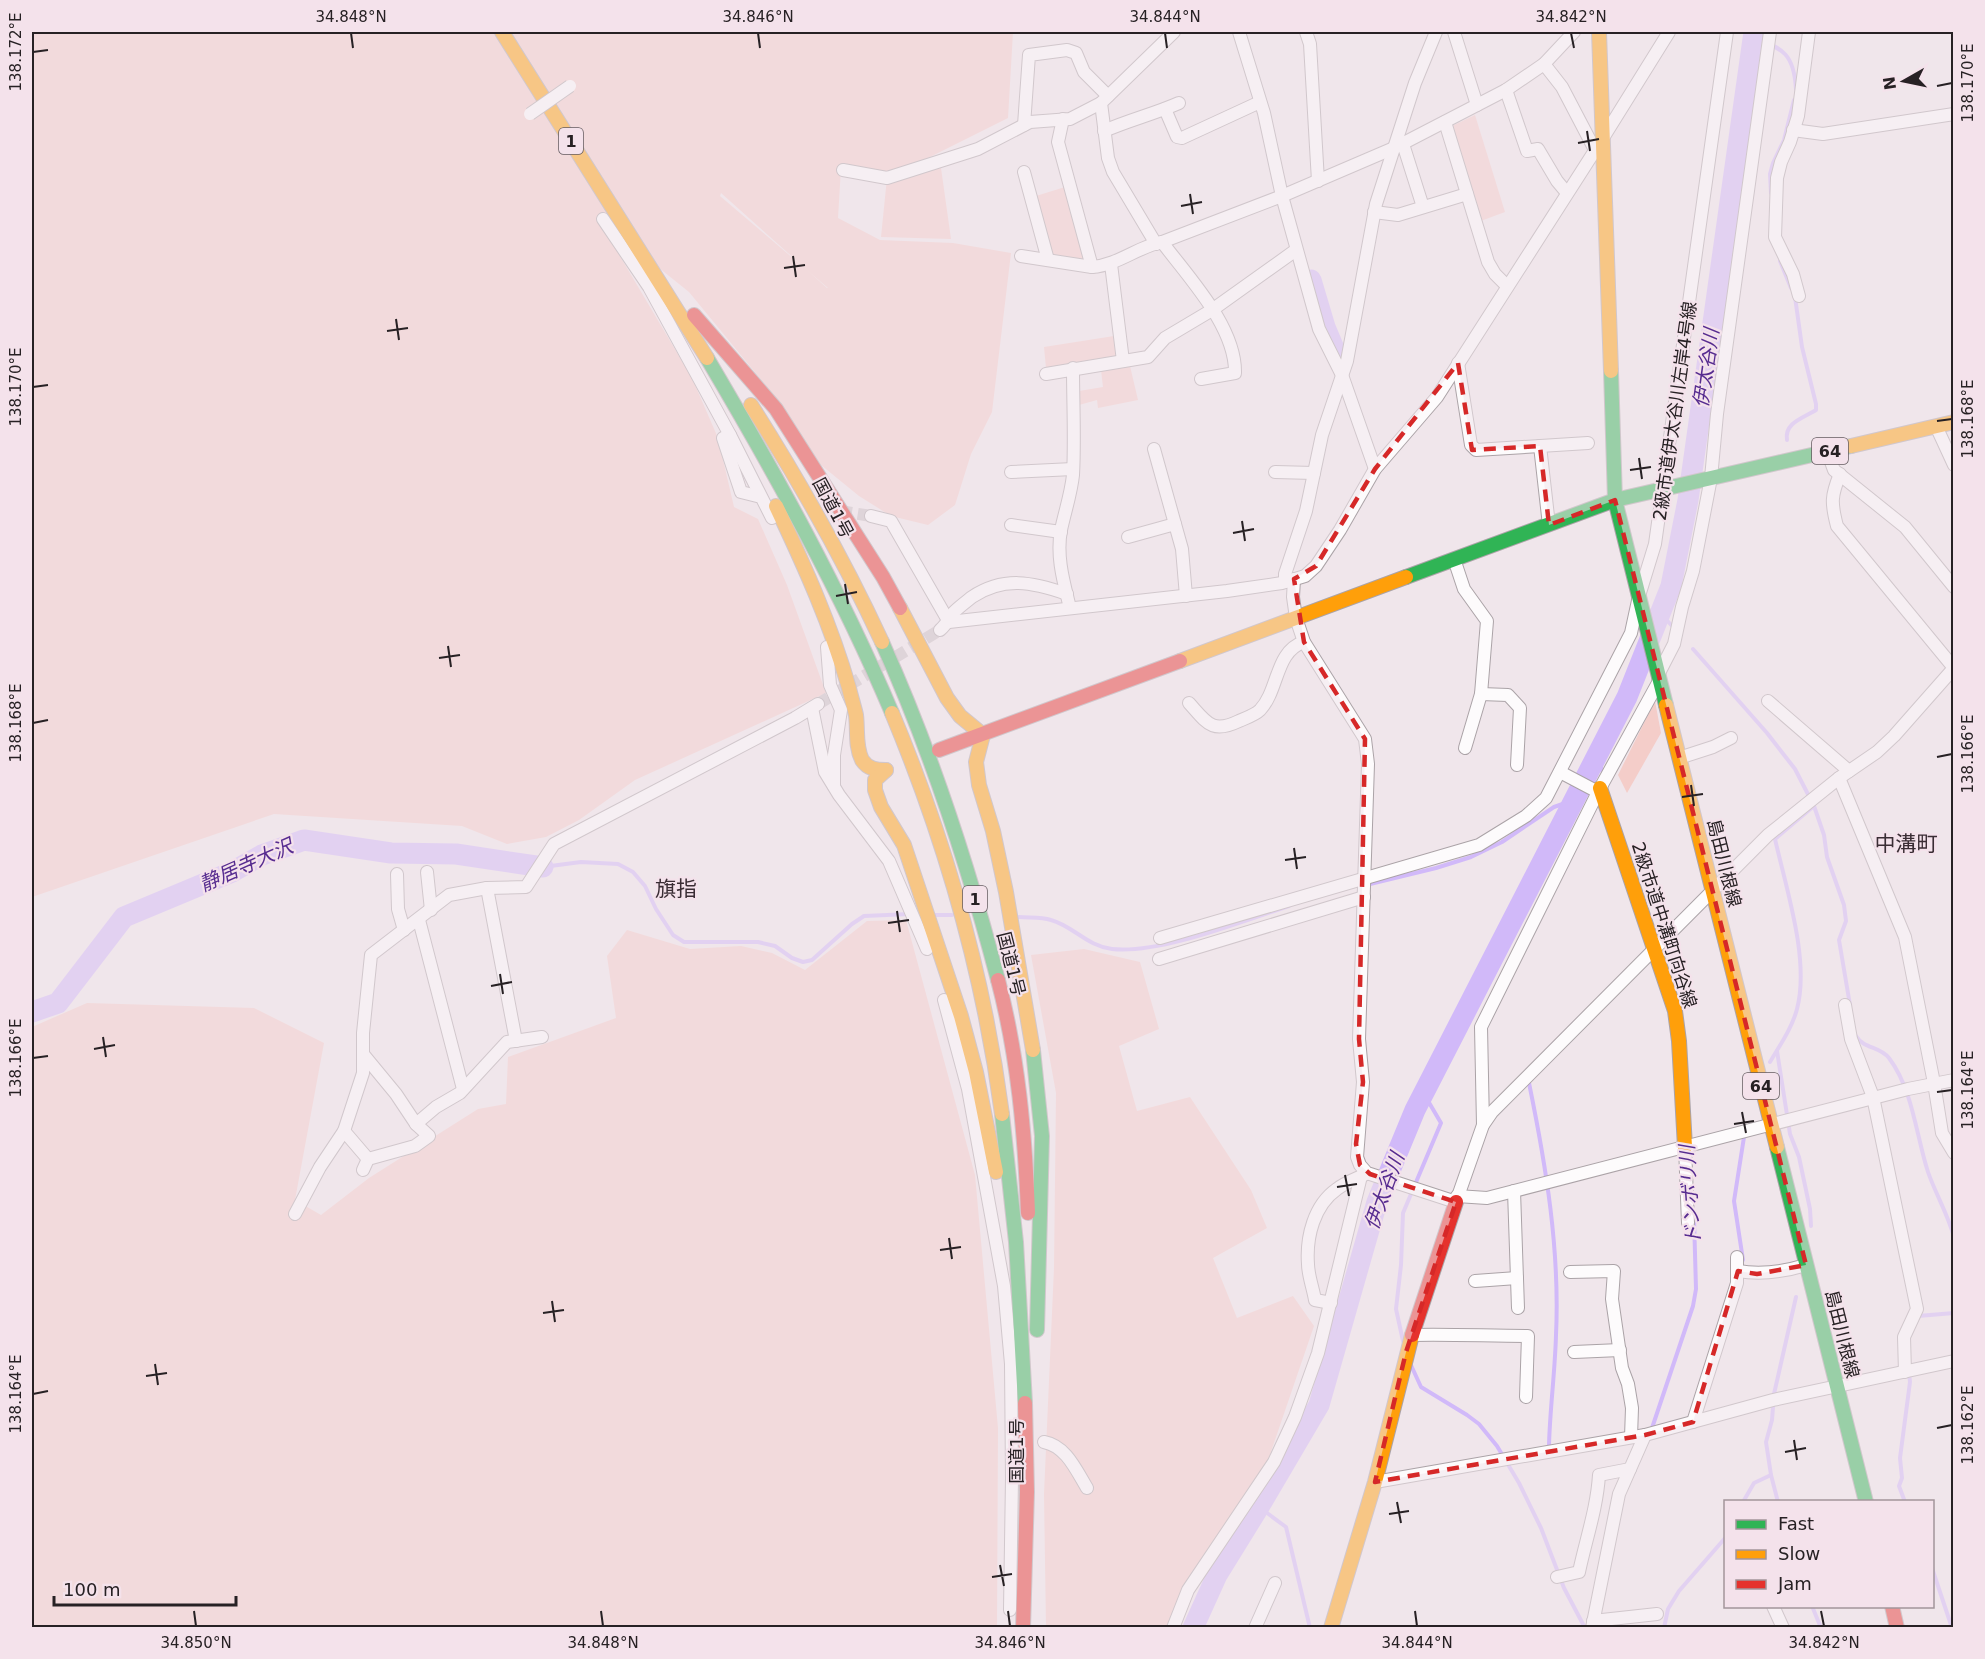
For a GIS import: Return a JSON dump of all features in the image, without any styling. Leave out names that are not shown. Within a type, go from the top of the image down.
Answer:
[{"type":"main road","name":"国道1号","points":[[502,32],[689,330],[752,434],[817,552],[883,691],[939,843],[960,912],[993,1059],[1018,1243],[1027,1450],[1023,1628]]},
{"type":"main road","name":"島田川根線","points":[[1599,32],[1599,144],[1615,500],[1712,891],[1783,1120],[1806,1265],[1865,1500]]},
{"type":"main road","name":"国道1号","points":[[640,251],[694,315],[786,458],[852,581],[898,677],[935,772],[990,947],[1014,1053],[1025,1151],[1036,1396],[1035,1628]]},
{"type":"main road","points":[[694,315],[776,409],[883,577],[947,698],[960,716],[983,735]]},
{"type":"main road","points":[[689,330],[812,582],[842,666],[856,714],[860,756],[867,767],[874,770],[893,768],[875,780],[875,793],[880,808],[904,845],[961,1016],[982,1103],[1023,1324]]},
{"type":"main road","name":"64","points":[[1615,500],[1953,422]]},
{"type":"main road","points":[[939,750],[1615,500]]},
{"type":"main road","points":[[983,735],[976,762],[979,785],[993,831],[1008,903],[1036,1070],[1042,1136],[1036,1396]]},
{"type":"main road","name":"2級市道中溝町向谷線","points":[[1599,790],[1674,1011],[1679,1041],[1685,1146]]},
{"type":"main road","points":[[1331,1628],[1375,1482],[1412,1335],[1457,1199]]},
{"type":"main road","points":[[1892,1608],[1897,1628]]},
{"type":"street","points":[[843,170],[887,178],[978,149],[1030,122],[1070,119],[1104,99],[1174,32]]},
{"type":"street","points":[[1239,32],[1260,102],[1296,250],[1319,329],[1342,375],[1376,470]]},
{"type":"street","points":[[1306,32],[1310,44],[1318,181]]},
{"type":"street","points":[[1436,32],[1415,83],[1399,146],[1374,212],[1347,361],[1322,435],[1305,511],[1285,574],[1290,580],[1296,618],[1304,642],[1365,739],[1368,764],[1359,1039],[1363,1082],[1356,1144],[1360,1165],[1366,1174],[1400,1185],[1457,1199],[1477,1199],[1873,1097],[1953,1080]]},
{"type":"street","points":[[1454,32],[1477,105]]},
{"type":"street","points":[[944,626],[1070,608],[1186,596],[1305,576],[1316,566],[1376,470],[1437,397],[1669,32]]},
{"type":"street","name":"2級市道伊太谷川左岸4号線","points":[[1160,938],[1479,844],[1528,815],[1546,798],[1631,633],[1639,596],[1655,544],[1665,488],[1727,32]]},
{"type":"street","points":[[1483,1125],[1481,1027],[1674,644],[1693,571],[1709,478],[1770,32]]},
{"type":"street","points":[[1799,296],[1792,274],[1775,237],[1777,178],[1780,162],[1793,130],[1803,84],[1809,32]]},
{"type":"street","points":[[1021,256],[1092,267],[1111,264],[1282,196],[1399,146],[1506,90],[1544,64],[1566,34]]},
{"type":"street","points":[[1024,125],[1029,55],[1066,50],[1076,53],[1084,72],[1104,99],[1104,131],[1108,158],[1113,172],[1159,243],[1212,310],[1230,344],[1235,359],[1235,373],[1201,379]]},
{"type":"street","points":[[1544,64],[1562,87],[1599,144]]},
{"type":"street","points":[[530,114],[570,86]]},
{"type":"street","points":[[1506,90],[1527,151],[1538,149],[1567,193]]},
{"type":"street","points":[[1165,109],[1177,137],[1182,138],[1260,102]]},
{"type":"street","points":[[1104,131],[1125,121],[1179,103]]},
{"type":"street","points":[[1793,130],[1823,134],[1953,114]]},
{"type":"street","points":[[1063,120],[1058,142],[1092,267]]},
{"type":"street","points":[[1445,122],[1488,262],[1495,274],[1507,286]]},
{"type":"street","points":[[1399,146],[1423,207]]},
{"type":"street","points":[[1024,172],[1048,260]]},
{"type":"street","points":[[1374,212],[1398,215],[1467,194]]},
{"type":"street","points":[[603,219],[649,287],[730,435],[793,560],[828,648],[830,685],[841,710],[834,754],[834,787]]},
{"type":"street","points":[[1046,374],[1148,357],[1165,338],[1212,310],[1296,250]]},
{"type":"street","points":[[1111,264],[1123,361]]},
{"type":"street","points":[[1458,363],[1471,445],[1476,450],[1588,443]]},
{"type":"street","points":[[1070,608],[1061,574],[1061,532],[1071,492],[1073,469],[1073,368]]},
{"type":"street","points":[[1936,426],[1953,465]]},
{"type":"street","points":[[730,435],[723,438],[741,492],[757,496]]},
{"type":"street","points":[[1540,446],[1549,525]]},
{"type":"street","points":[[1154,449],[1182,549],[1186,596]]},
{"type":"street","points":[[1827,451],[1834,470],[1905,527],[1953,587]]},
{"type":"street","points":[[1011,472],[1073,469]]},
{"type":"street","points":[[1275,472],[1314,473]]},
{"type":"street","points":[[1457,1199],[1483,1125],[1492,1113],[1768,835],[1803,806],[1877,752],[1953,668],[1837,526],[1831,504],[1840,474]]},
{"type":"street","points":[[871,516],[891,521],[944,626]]},
{"type":"street","points":[[1128,537],[1175,524]]},
{"type":"street","points":[[1011,525],[1061,532]]},
{"type":"street","points":[[1454,560],[1464,589],[1487,621],[1481,694],[1465,748]]},
{"type":"street","points":[[944,626],[970,599],[1002,583],[1041,585],[1067,594]]},
{"type":"street","points":[[1189,703],[1216,728],[1226,728],[1258,712],[1270,696],[1286,653],[1295,645],[1304,642]]},
{"type":"street","points":[[1481,694],[1509,695],[1521,708],[1517,765]]},
{"type":"street","points":[[1768,700],[1844,775],[1905,937],[1942,1134],[1953,1153]]},
{"type":"street","points":[[295,1214],[320,1167],[344,1131],[363,1073],[371,955],[419,920],[448,895],[487,888],[525,887],[554,844],[815,706],[825,772],[889,861],[924,939],[955,1036],[983,1165],[1004,1286],[1011,1364],[1014,1445],[1010,1610]]},
{"type":"street","points":[[1678,758],[1713,747],[1731,738]]},
{"type":"street","points":[[1560,772],[1599,790]]},
{"type":"street","points":[[427,872],[431,910]]},
{"type":"street","points":[[397,874],[398,909],[404,930]]},
{"type":"street","points":[[487,888],[516,1041]]},
{"type":"street","points":[[1159,959],[1364,897]]},
{"type":"street","points":[[419,920],[463,1089]]},
{"type":"street","points":[[1845,1005],[1851,1039],[1873,1097],[1917,1309],[1904,1337],[1905,1372]]},
{"type":"street","points":[[416,1124],[436,1107],[460,1093],[507,1042],[542,1037]]},
{"type":"street","points":[[344,1131],[366,1165],[390,1152],[415,1146],[429,1136],[416,1124],[396,1094],[363,1054]]},
{"type":"street","points":[[1685,1146],[1688,1223]]},
{"type":"street","points":[[1173,1628],[1188,1590],[1274,1462],[1299,1407],[1318,1353],[1366,1174]]},
{"type":"street","points":[[1331,1303],[1315,1300],[1308,1265],[1308,1240],[1322,1203],[1335,1190],[1366,1174]]},
{"type":"street","points":[[1514,1191],[1518,1308]]},
{"type":"street","points":[[1693,1422],[1737,1283],[1737,1257]]},
{"type":"street","points":[[1738,1271],[1757,1274],[1806,1265]]},
{"type":"street","points":[[1570,1272],[1614,1271],[1612,1299],[1632,1408],[1631,1437]]},
{"type":"street","points":[[1476,1281],[1517,1278]]},
{"type":"street","points":[[1412,1335],[1528,1336],[1526,1397]]},
{"type":"street","points":[[1574,1352],[1620,1350]]},
{"type":"street","points":[[1375,1482],[1645,1435],[1773,1400],[1953,1361]]},
{"type":"street","points":[[1645,1435],[1619,1494],[1592,1624],[1657,1614]]},
{"type":"street","points":[[1044,1442],[1055,1444],[1064,1452],[1088,1488]]},
{"type":"street","points":[[1557,1577],[1579,1572],[1597,1502],[1599,1475],[1630,1468]]},
{"type":"street","points":[[1255,1628],[1275,1583]]},
{"type":"street","points":[[1774,1608],[1783,1628]]},
{"type":"highlighted area","points":[[1458,363],[1472,450],[1540,446],[1549,525],[1615,500],[1806,1265],[1757,1274],[1738,1271],[1693,1422],[1645,1435],[1375,1482],[1406,1352],[1456,1202],[1370,1174],[1360,1165],[1356,1144],[1363,1082],[1359,1039],[1365,739],[1304,642],[1294,579],[1316,566],[1375,469]]},
{"type":"shaded area","points":[[32,32],[1013,32],[1008,118],[890,177],[941,168],[951,239],[881,237],[887,178],[841,168],[838,218],[880,240],[953,243],[1011,253],[992,412],[971,454],[955,505],[928,525],[891,516],[859,496],[821,465],[772,393],[689,292],[598,219],[692,378],[718,438],[734,507],[758,519],[787,585],[826,693],[635,780],[579,820],[546,837],[507,844],[462,826],[274,814],[32,897]],"holes":[[[721,193],[808,271],[720,196]]]},
{"type":"shaded area","points":[[1475,115],[1505,212],[1478,222],[1450,127]]},
{"type":"shaded area","points":[[1065,187],[1084,259],[1051,255],[1036,196]]},
{"type":"shaded area","points":[[1114,336],[1116,360],[1046,368],[1044,347]]},
{"type":"shaded area","points":[[1130,366],[1138,400],[1098,408],[1097,400],[1079,405],[1079,391],[1103,387],[1101,370]]},
{"type":"shaded area","points":[[1655,701],[1661,733],[1627,793],[1618,775]]},
{"type":"shaded area","points":[[906,920],[975,1175],[998,1428],[997,1627],[32,1627],[32,1027],[87,1003],[254,1008],[324,1043],[295,1200],[321,1215],[369,1178],[478,1109],[506,1104],[508,1057],[616,1018],[607,956],[627,930],[690,949],[741,946],[772,953],[805,970],[867,921]]},
{"type":"shaded area","points":[[1084,949],[1140,962],[1159,1029],[1119,1046],[1137,1111],[1190,1097],[1251,1190],[1267,1228],[1213,1258],[1237,1318],[1293,1296],[1314,1326],[1264,1472],[1202,1566],[1180,1627],[1046,1627],[1044,1494],[1054,1268],[1056,1093],[1031,955]]},
{"type":"waterway","name":"伊太谷川","points":[[1193,1628],[1217,1575],[1319,1405],[1377,1202],[1415,1110],[1627,697],[1671,586],[1688,500],[1754,32]]},
{"type":"waterway","points":[[1753,38],[1773,45],[1785,54],[1793,68],[1796,89]]},
{"type":"waterway","points":[[1771,193],[1770,174],[1784,140],[1794,100]]},
{"type":"waterway","points":[[1780,261],[1791,288]]},
{"type":"waterway","points":[[1311,280],[1325,327],[1338,358]]},
{"type":"waterway","points":[[1787,440],[1788,429],[1791,425],[1816,410],[1802,347],[1795,297]]},
{"type":"waterway","points":[[1660,613],[1674,628]]},
{"type":"waterway","points":[[1693,649],[1767,733],[1795,769],[1814,806],[1824,835],[1827,857],[1844,905],[1846,921],[1839,940],[1850,1005]]},
{"type":"waterway","name":"ドンボリ川","points":[[1596,761],[1600,764],[1604,776]]},
{"type":"waterway","points":[[1366,885],[1471,857],[1502,842],[1554,807],[1574,800]]},
{"type":"waterway","points":[[1770,1062],[1792,1023],[1797,1009],[1801,969],[1795,924],[1775,839],[1814,806]]},
{"type":"waterway","name":"静居寺大沢","points":[[32,1012],[58,1003],[124,917],[232,872],[262,855],[304,840],[391,853],[456,854],[543,867]]},
{"type":"waterway","points":[[543,867],[581,862],[618,864],[633,872],[645,886],[656,909],[673,935],[684,942],[758,942],[775,946],[792,958],[803,962],[812,960],[864,916],[910,914]]},
{"type":"waterway","points":[[1019,917],[1051,920],[1103,947],[1132,949],[1177,942],[1289,906]]},
{"type":"waterway","points":[[935,915],[952,915]]},
{"type":"waterway","points":[[1856,1036],[1863,1043],[1885,1054],[1904,1084],[1928,1172],[1954,1237]]},
{"type":"waterway","points":[[1777,1051],[1790,1134],[1799,1157],[1810,1209],[1811,1226]]},
{"type":"waterway","points":[[1529,1083],[1546,1177],[1556,1271],[1556,1335],[1549,1445]]},
{"type":"waterway","points":[[1403,1341],[1396,1309],[1403,1213],[1441,1123],[1424,1094]]},
{"type":"waterway","points":[[1743,1260],[1734,1201],[1744,1137]]},
{"type":"waterway","name":"ドンボリ川","points":[[1651,1431],[1693,1306],[1696,1289],[1694,1218]]},
{"type":"waterway","points":[[1777,1500],[1766,1442],[1772,1420],[1774,1394],[1796,1297]]},
{"type":"waterway","points":[[1918,1316],[1954,1313]]},
{"type":"waterway","points":[[1410,1363],[1421,1387],[1479,1424],[1497,1446],[1519,1483],[1541,1528],[1564,1588],[1585,1628]]},
{"type":"waterway","points":[[1904,1500],[1899,1486],[1902,1478],[1900,1458],[1910,1382],[1909,1373]]},
{"type":"waterway","points":[[1744,1500],[1754,1483],[1771,1475]]},
{"type":"waterway","points":[[1259,1507],[1286,1527],[1310,1628]]},
{"type":"waterway","points":[[1664,1628],[1668,1609],[1679,1591],[1724,1539]]},
{"type":"waterway","points":[[1934,1574],[1952,1628]]},
{"type":"waterway","points":[[1813,1608],[1821,1628]]},
{"type":"tunnel","points":[[840,511],[871,516]]},
{"type":"tunnel","points":[[818,704],[940,630]]},
{"type":"traffic: fast","points":[[707,358],[829,577],[892,713]]},
{"type":"traffic: fast","points":[[1406,577],[1615,500],[1611,371]]},
{"type":"traffic: fast","points":[[1666,705],[1615,500],[1851,446]]},
{"type":"traffic: fast","points":[[882,642],[917,725],[947,809],[998,980]]},
{"type":"traffic: fast","points":[[1033,1050],[1042,1136],[1037,1330]]},
{"type":"traffic: fast","points":[[1002,1114],[1016,1242],[1025,1403]]},
{"type":"traffic: fast","points":[[1777,1147],[1865,1500]]},
{"type":"traffic: slow","points":[[502,32],[707,358]]},
{"type":"traffic: slow","points":[[1599,32],[1611,371]]},
{"type":"traffic: slow","points":[[751,405],[821,522],[882,642]]},
{"type":"traffic: slow","points":[[1851,446],[1954,422]]},
{"type":"traffic: slow","points":[[776,506],[797,550],[834,641],[856,715],[858,744],[862,760],[872,768],[886,770]]},
{"type":"traffic: slow","points":[[1180,661],[1406,577]]},
{"type":"traffic: slow","points":[[900,608],[947,698],[960,716],[983,735],[976,762],[979,785],[993,831],[1006,892],[1033,1050]]},
{"type":"traffic: slow","points":[[1666,705],[1777,1147]]},
{"type":"traffic: slow","points":[[892,713],[929,810],[960,910],[985,1011],[1002,1114]]},
{"type":"traffic: slow","points":[[886,770],[875,780],[875,790],[881,807],[904,845],[961,1016],[976,1072],[996,1172]]},
{"type":"traffic: slow","points":[[1600,788],[1675,1011],[1685,1147]]},
{"type":"traffic: slow","points":[[1331,1628],[1375,1482],[1412,1335]]},
{"type":"traffic: jam","points":[[694,315],[776,409],[883,577],[900,608]]},
{"type":"traffic: jam","points":[[939,750],[1180,661]]},
{"type":"traffic: jam","points":[[998,980],[1011,1037],[1019,1095],[1028,1213]]},
{"type":"traffic: jam","points":[[1412,1335],[1456,1202]]},
{"type":"traffic: jam","points":[[1023,1628],[1027,1492],[1025,1403]]},
{"type":"traffic: jam","points":[[1892,1608],[1897,1628]]},
{"type":"district","name":"中溝町","points":[[1906,844]]},
{"type":"district","name":"旗指","points":[[676,889]]}]
